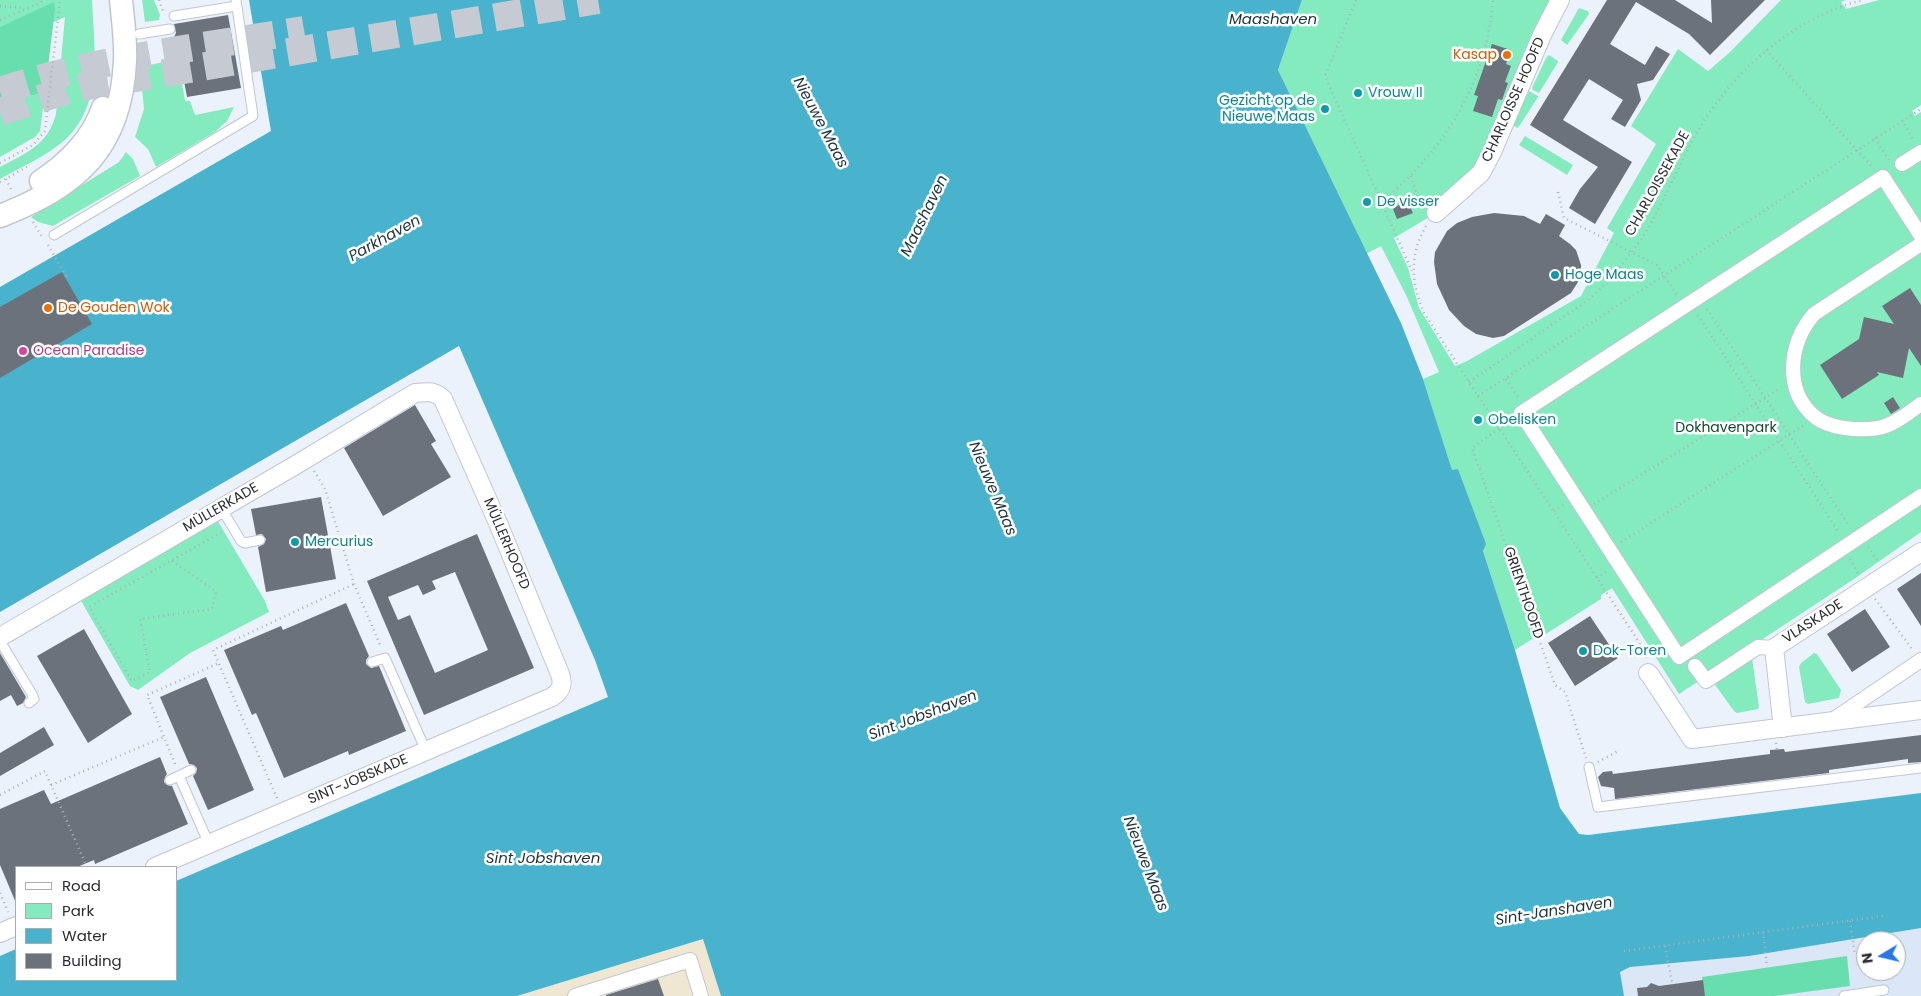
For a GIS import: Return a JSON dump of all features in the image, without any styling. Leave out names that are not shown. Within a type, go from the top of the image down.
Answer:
[{"type":"street","points":[[7,196],[49,176],[72,157],[88,137],[101,114],[110,75],[107,0]]},
{"type":"street","points":[[0,216],[24,207],[74,176],[89,163],[106,138],[120,100],[124,71],[121,0]]},
{"type":"street","name":"CHARLOISSE HOOFD","points":[[1427,216],[1481,173],[1492,152],[1542,35],[1560,0]]},
{"type":"street","points":[[1902,164],[1921,152]]},
{"type":"street","points":[[1921,236],[1883,177],[1695,300],[1521,408],[1679,657],[1921,496]]},
{"type":"street","points":[[1921,244],[1814,314],[1806,323],[1797,341],[1794,356],[1794,382],[1808,410],[1816,417],[1834,426],[1879,428],[1890,424],[1921,404]]},
{"type":"street","name":"MÜLLERKADE","points":[[0,637],[415,393],[429,391],[442,398]]},
{"type":"street","name":"MÜLLERHOOFD","points":[[442,398],[498,524],[560,674],[562,681],[560,691]]},
{"type":"street","name":"VLASKADE","points":[[1783,728],[1774,648],[1921,552]]},
{"type":"street","points":[[1695,666],[1706,681],[1758,647],[1774,648]]},
{"type":"street","points":[[1828,723],[1921,660]]},
{"type":"street","points":[[1648,673],[1692,739],[1921,710]]},
{"type":"street","name":"SINT-JOBSKADE","points":[[157,866],[552,697],[560,691]]},
{"type":"street","points":[[575,996],[690,960],[701,996]]},
{"type":"lane","points":[[54,235],[253,116],[236,3],[174,16]]},
{"type":"lane","points":[[138,34],[170,29]]},
{"type":"lane","points":[[221,508],[243,542],[260,540]]},
{"type":"lane","points":[[0,641],[32,694],[34,699],[29,703]]},
{"type":"lane","points":[[372,662],[385,658],[426,751]]},
{"type":"lane","points":[[1589,767],[1598,807],[1921,768]]},
{"type":"lane","points":[[170,780],[191,770]]},
{"type":"lane","points":[[179,776],[209,844]]},
{"type":"lane","points":[[1844,996],[1884,990]]},
{"type":"path","points":[[0,20],[46,0]]},
{"type":"path","points":[[0,163],[33,145],[45,131],[60,0]]},
{"type":"path","points":[[1356,0],[1325,76],[1413,273],[1417,298],[1424,313],[1635,636],[1644,651],[1648,673]]},
{"type":"path","points":[[1382,202],[1411,176],[1432,153],[1455,120],[1469,94],[1484,46],[1493,0]]},
{"type":"path","name":"CHARLOISSEKADE","points":[[1470,382],[1598,292],[1650,224],[1696,136],[1713,108],[1738,77],[1766,50],[1788,34],[1819,16],[1863,0]]},
{"type":"path","points":[[0,6],[26,8]]},
{"type":"path","points":[[1766,50],[1858,150],[1869,165]]},
{"type":"path","points":[[1478,396],[1921,109]]},
{"type":"path","points":[[1902,120],[1921,152]]},
{"type":"path","points":[[1875,138],[1886,154]]},
{"type":"path","points":[[1411,176],[1427,216],[1415,253],[1413,273]]},
{"type":"path","points":[[1558,192],[1564,218],[1658,265],[1675,292]]},
{"type":"path","points":[[50,248],[66,276],[64,277]]},
{"type":"path","points":[[1695,300],[1765,397],[1854,540]]},
{"type":"path","points":[[1695,300],[1755,403],[1780,441],[1854,540],[1886,574]]},
{"type":"path","points":[[1506,379],[1521,408]]},
{"type":"path","points":[[1584,510],[1755,403],[1794,382]]},
{"type":"path","points":[[1610,550],[1816,417]]},
{"type":"path","name":"GRIENTHOOFD","points":[[1500,428],[1472,448],[1555,685],[1565,692],[1589,767]]},
{"type":"path","points":[[306,458],[325,489],[354,584],[385,658]]},
{"type":"path","points":[[172,561],[216,591],[212,608],[140,619],[150,672],[132,681],[89,608],[232,527]]},
{"type":"path","points":[[1854,566],[1866,587],[1921,660]]},
{"type":"path","points":[[283,811],[213,650],[354,584]]},
{"type":"path","points":[[179,776],[147,695],[219,663]]},
{"type":"path","points":[[52,785],[164,737]]},
{"type":"path","points":[[1589,767],[1620,750]]},
{"type":"path","points":[[0,795],[45,771],[87,866]]},
{"type":"path","points":[[0,893],[10,928]]},
{"type":"path","points":[[1624,951],[1883,916]]},
{"type":"path","points":[[1850,920],[1855,955]]},
{"type":"path","points":[[1763,932],[1767,966]]},
{"type":"path","points":[[1666,946],[1672,982]]},
{"type":"shaded area","points":[[1921,897],[1921,996],[1595,996],[1577,929]]},
{"type":"shaded area","points":[[704,939],[721,996],[517,996]]},
{"type":"green space","points":[[0,0],[92,0],[95,55],[91,92],[86,109],[78,125],[66,139],[51,151],[0,179],[0,167],[35,147],[42,141],[52,125],[56,114],[65,17],[8,43],[0,61]]},
{"type":"green space","points":[[142,0],[154,0],[160,15],[159,20],[145,22]]},
{"type":"green space","name":"Dokhavenpark","points":[[1302,0],[1560,0],[1492,152],[1436,213],[1394,238],[1408,268],[1419,308],[1455,366],[1581,296],[1614,233],[1607,228],[1656,144],[1631,126],[1678,49],[1708,71],[1729,53],[1781,0],[1846,0],[1841,2],[1846,9],[1879,0],[1921,0],[1921,105],[1912,111],[1915,116],[1921,112],[1921,532],[1854,579],[1679,694],[1612,588],[1601,595],[1601,599],[1541,637],[1540,634],[1515,650],[1483,551],[1485,544],[1458,469],[1452,471],[1423,379],[1439,372],[1406,295],[1381,246],[1366,254],[1278,70]]},
{"type":"green space","points":[[54,2],[55,9],[45,92],[0,104],[0,27]]},
{"type":"green space","points":[[1579,8],[1588,11],[1589,14],[1567,45],[1561,40]]},
{"type":"green space","points":[[1549,55],[1558,62],[1539,93],[1532,88]]},
{"type":"green space","points":[[178,59],[185,101],[190,101],[195,115],[234,107],[227,121],[215,132],[156,167],[148,149],[135,137],[144,109],[140,67]]},
{"type":"green space","points":[[1529,91],[1538,97],[1518,128],[1512,125]]},
{"type":"green space","points":[[45,92],[40,131],[35,137],[0,157],[0,104]]},
{"type":"green space","points":[[1525,136],[1573,165],[1567,175],[1519,145]]},
{"type":"green space","points":[[126,152],[133,159],[140,176],[53,226],[38,222],[31,217],[119,162]]},
{"type":"green space","points":[[216,518],[265,601],[269,612],[190,653],[138,690],[130,686],[80,599]]},
{"type":"green space","points":[[1814,653],[1817,654],[1841,690],[1839,698],[1808,704],[1805,702],[1799,667],[1801,663]]},
{"type":"green space","points":[[1752,658],[1759,707],[1758,709],[1737,713],[1713,682]]},
{"type":"green space","points":[[1847,956],[1850,986],[1775,996],[1704,996],[1702,977]]},
{"type":"water","points":[[249,0],[1302,0],[1278,70],[1401,323],[1423,379],[1452,470],[1458,469],[1486,544],[1483,551],[1515,650],[1560,808],[1579,834],[1588,835],[1921,793],[1921,928],[1903,931],[1856,931],[1856,939],[1749,956],[1630,967],[1620,972],[1624,996],[721,996],[703,939],[517,996],[0,996],[0,956],[15,949],[15,981],[178,981],[178,880],[608,697],[595,660],[459,346],[0,612],[0,287],[271,131]]},
{"type":"building","points":[[1607,0],[1675,0],[1712,23],[1711,0],[1765,0],[1710,55],[1689,34],[1636,2],[1610,44],[1645,65],[1656,46],[1670,54],[1653,80],[1637,84],[1641,100],[1625,127],[1611,119],[1623,100],[1589,79],[1563,120],[1632,162],[1595,224],[1569,208],[1580,189],[1598,167],[1530,125]]},
{"type":"building","points":[[228,15],[241,88],[187,97],[184,81],[179,82],[172,41],[176,33],[174,24]]},
{"type":"building","points":[[1492,44],[1511,50],[1506,64],[1511,66],[1505,82],[1508,83],[1502,100],[1498,99],[1492,117],[1473,111],[1478,96],[1474,95]]},
{"type":"building","points":[[1407,201],[1413,213],[1397,219],[1393,209]]},
{"type":"building","name":"Hoge Maas","points":[[1494,213],[1524,216],[1540,224],[1546,214],[1565,225],[1559,236],[1576,250],[1581,265],[1581,273],[1571,293],[1504,336],[1493,338],[1476,334],[1464,326],[1449,310],[1437,284],[1434,262],[1435,252],[1447,231],[1457,223],[1472,217]]},
{"type":"building","name":"Ocean Paradise","points":[[62,272],[92,324],[0,378],[0,307]]},
{"type":"building","points":[[1910,288],[1921,305],[1921,366],[1909,348],[1903,378],[1877,372],[1879,375],[1842,399],[1820,365],[1859,339],[1864,317],[1894,324],[1882,306]]},
{"type":"building","points":[[1893,397],[1900,408],[1891,414],[1884,403]]},
{"type":"building","points":[[415,405],[436,441],[431,444],[451,477],[383,516],[344,448]]},
{"type":"building","name":"Mercurius","points":[[321,497],[336,579],[266,592],[258,547],[264,544],[266,539],[262,534],[256,535],[251,509]]},
{"type":"building","points":[[477,534],[534,668],[424,715],[367,581]],"holes":[[[455,572],[488,650],[435,673],[410,615],[398,620],[388,597],[418,585],[423,595],[436,589],[432,581]]]},
{"type":"building","points":[[1921,573],[1921,626],[1897,589]]},
{"type":"building","points":[[346,603],[369,656],[366,664],[371,668],[379,666],[406,731],[349,755],[348,751],[284,778],[256,713],[252,715],[224,650],[281,626],[283,630]]},
{"type":"building","points":[[1865,609],[1890,647],[1852,672],[1827,634]]},
{"type":"building","name":"Dok-Toren","points":[[1590,616],[1618,658],[1575,686],[1548,643]]},
{"type":"building","points":[[84,629],[132,714],[88,743],[37,656]]},
{"type":"building","points":[[0,653],[26,697],[23,703],[17,706],[11,695],[0,701]]},
{"type":"building","points":[[206,677],[254,790],[208,810],[193,776],[197,768],[189,764],[160,697]]},
{"type":"building","points":[[44,727],[54,745],[0,776],[0,753]]},
{"type":"building","points":[[1921,735],[1921,762],[1908,763],[1908,759],[1829,770],[1829,773],[1615,799],[1614,788],[1601,786],[1598,777],[1603,772],[1612,771],[1613,774],[1770,754],[1770,750],[1784,749],[1785,752]]},
{"type":"building","points":[[160,757],[167,774],[164,782],[172,786],[188,824],[95,864],[94,860],[79,866],[15,866],[15,901],[0,865],[0,809],[44,790],[51,804]]},
{"type":"building","points":[[658,979],[664,996],[606,996],[606,995]]},
{"type":"building","points":[[1703,980],[1705,996],[1638,996],[1637,988],[1647,987],[1651,983],[1659,986]]},
{"type":"tunnel","points":[[0,112],[82,87],[598,0]]},
{"type":"tunnel","points":[[0,91],[75,70],[151,54],[304,30]]},
{"type":"place","name":"Kasap","points":[[1507,55]]},
{"type":"place","name":"Vrouw II","points":[[1358,93]]},
{"type":"place","name":"Gezicht op de Nieuwe Maas","points":[[1325,109]]},
{"type":"place","name":"De visser","points":[[1367,202]]},
{"type":"place","name":"Hoge Maas","points":[[1555,275]]},
{"type":"place","name":"De Gouden Wok","points":[[48,308]]},
{"type":"place","name":"Ocean Paradise","points":[[23,351]]},
{"type":"place","name":"Obelisken","points":[[1478,420]]},
{"type":"place","name":"Mercurius","points":[[295,542]]},
{"type":"place","name":"Dok-Toren","points":[[1583,651]]},
{"type":"water label","name":"Maashaven","points":[[1273,20]]},
{"type":"water label","name":"Nieuwe Maas","points":[[820,123]]},
{"type":"water label","name":"Maashaven","points":[[925,216]]},
{"type":"water label","name":"Parkhaven","points":[[385,239]]},
{"type":"water label","name":"Nieuwe Maas","points":[[992,489]]},
{"type":"water label","name":"Sint Jobshaven","points":[[923,716]]},
{"type":"water label","name":"Sint Jobshaven","points":[[543,859]]},
{"type":"water label","name":"Nieuwe Maas","points":[[1145,864]]},
{"type":"water label","name":"Sint-Janshaven","points":[[1554,912]]}]
